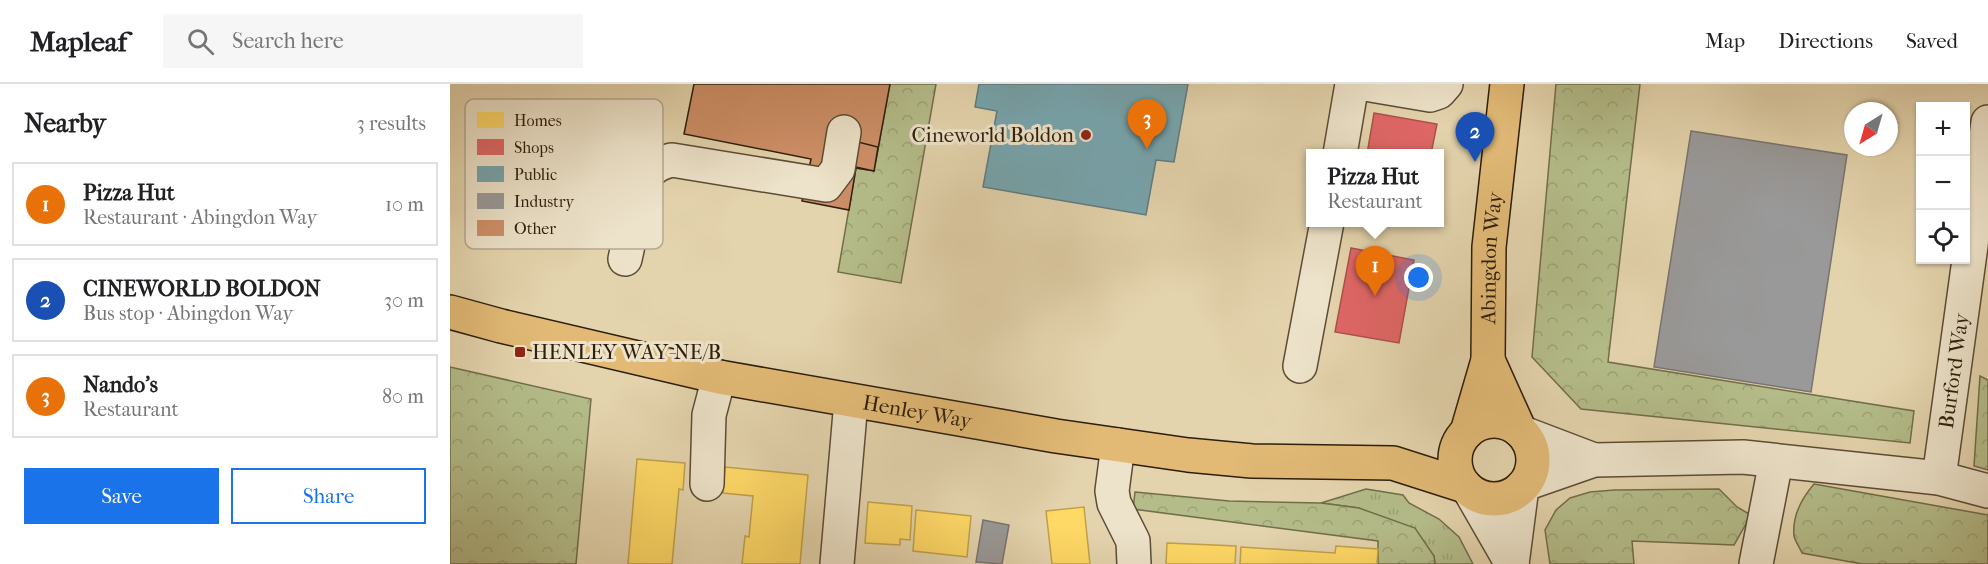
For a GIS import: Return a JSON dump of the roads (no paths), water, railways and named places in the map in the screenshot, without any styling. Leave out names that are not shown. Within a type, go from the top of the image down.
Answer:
[{"type":"main road","name":"Abingdon Way","points":[[1466,433],[1488,360],[1489,247],[1507,84]]},
{"type":"main road","name":"Henley Way","points":[[450,312],[719,377],[851,400],[1188,455],[1252,461],[1393,463],[1468,488]]},
{"type":"main road","name":"Abingdon Way","points":[[1488,360],[1521,432]]},
{"type":"main road","points":[[1487,421],[1510,424],[1521,432],[1532,453],[1533,464],[1524,486],[1513,494],[1491,499],[1480,497],[1468,488],[1458,477],[1455,466],[1455,455],[1466,433],[1476,425],[1487,421]]},
{"type":"main road","name":"Henley Way","points":[[1393,463],[1466,433]]},
{"type":"street","points":[[1341,149],[1352,84]]},
{"type":"street","points":[[1365,84],[1430,95],[1439,92],[1446,84]]},
{"type":"street","name":"Burford Way","points":[[1939,478],[1984,171],[1988,122]]},
{"type":"street","points":[[663,161],[672,160],[826,185],[838,169],[844,132]]},
{"type":"street","points":[[1300,366],[1326,227]]},
{"type":"street","points":[[625,259],[627,249]]},
{"type":"street","points":[[707,484],[709,415],[719,377]]},
{"type":"street","points":[[837,564],[851,400]]},
{"type":"street","points":[[1521,432],[1594,460]]},
{"type":"street","points":[[1118,445],[1112,490],[1114,503],[1133,541],[1134,564]]},
{"type":"street","points":[[1512,564],[1524,486],[1594,460],[1743,457],[1939,478],[1988,491]]},
{"type":"street","points":[[1756,564],[1776,460]]},
{"type":"street","points":[[1468,488],[1512,564]]},
{"type":"place","name":"Cineworld Boldon","points":[[1086,135]]},
{"type":"place","name":"Nando's","points":[[1147,149]]},
{"type":"place","name":"CINEWORLD BOLDON","points":[[1475,162]]},
{"type":"place","name":"Pizza Hut","points":[[1375,296]]},
{"type":"place","name":"HENLEY WAY-NE/B","points":[[520,352]]}]
